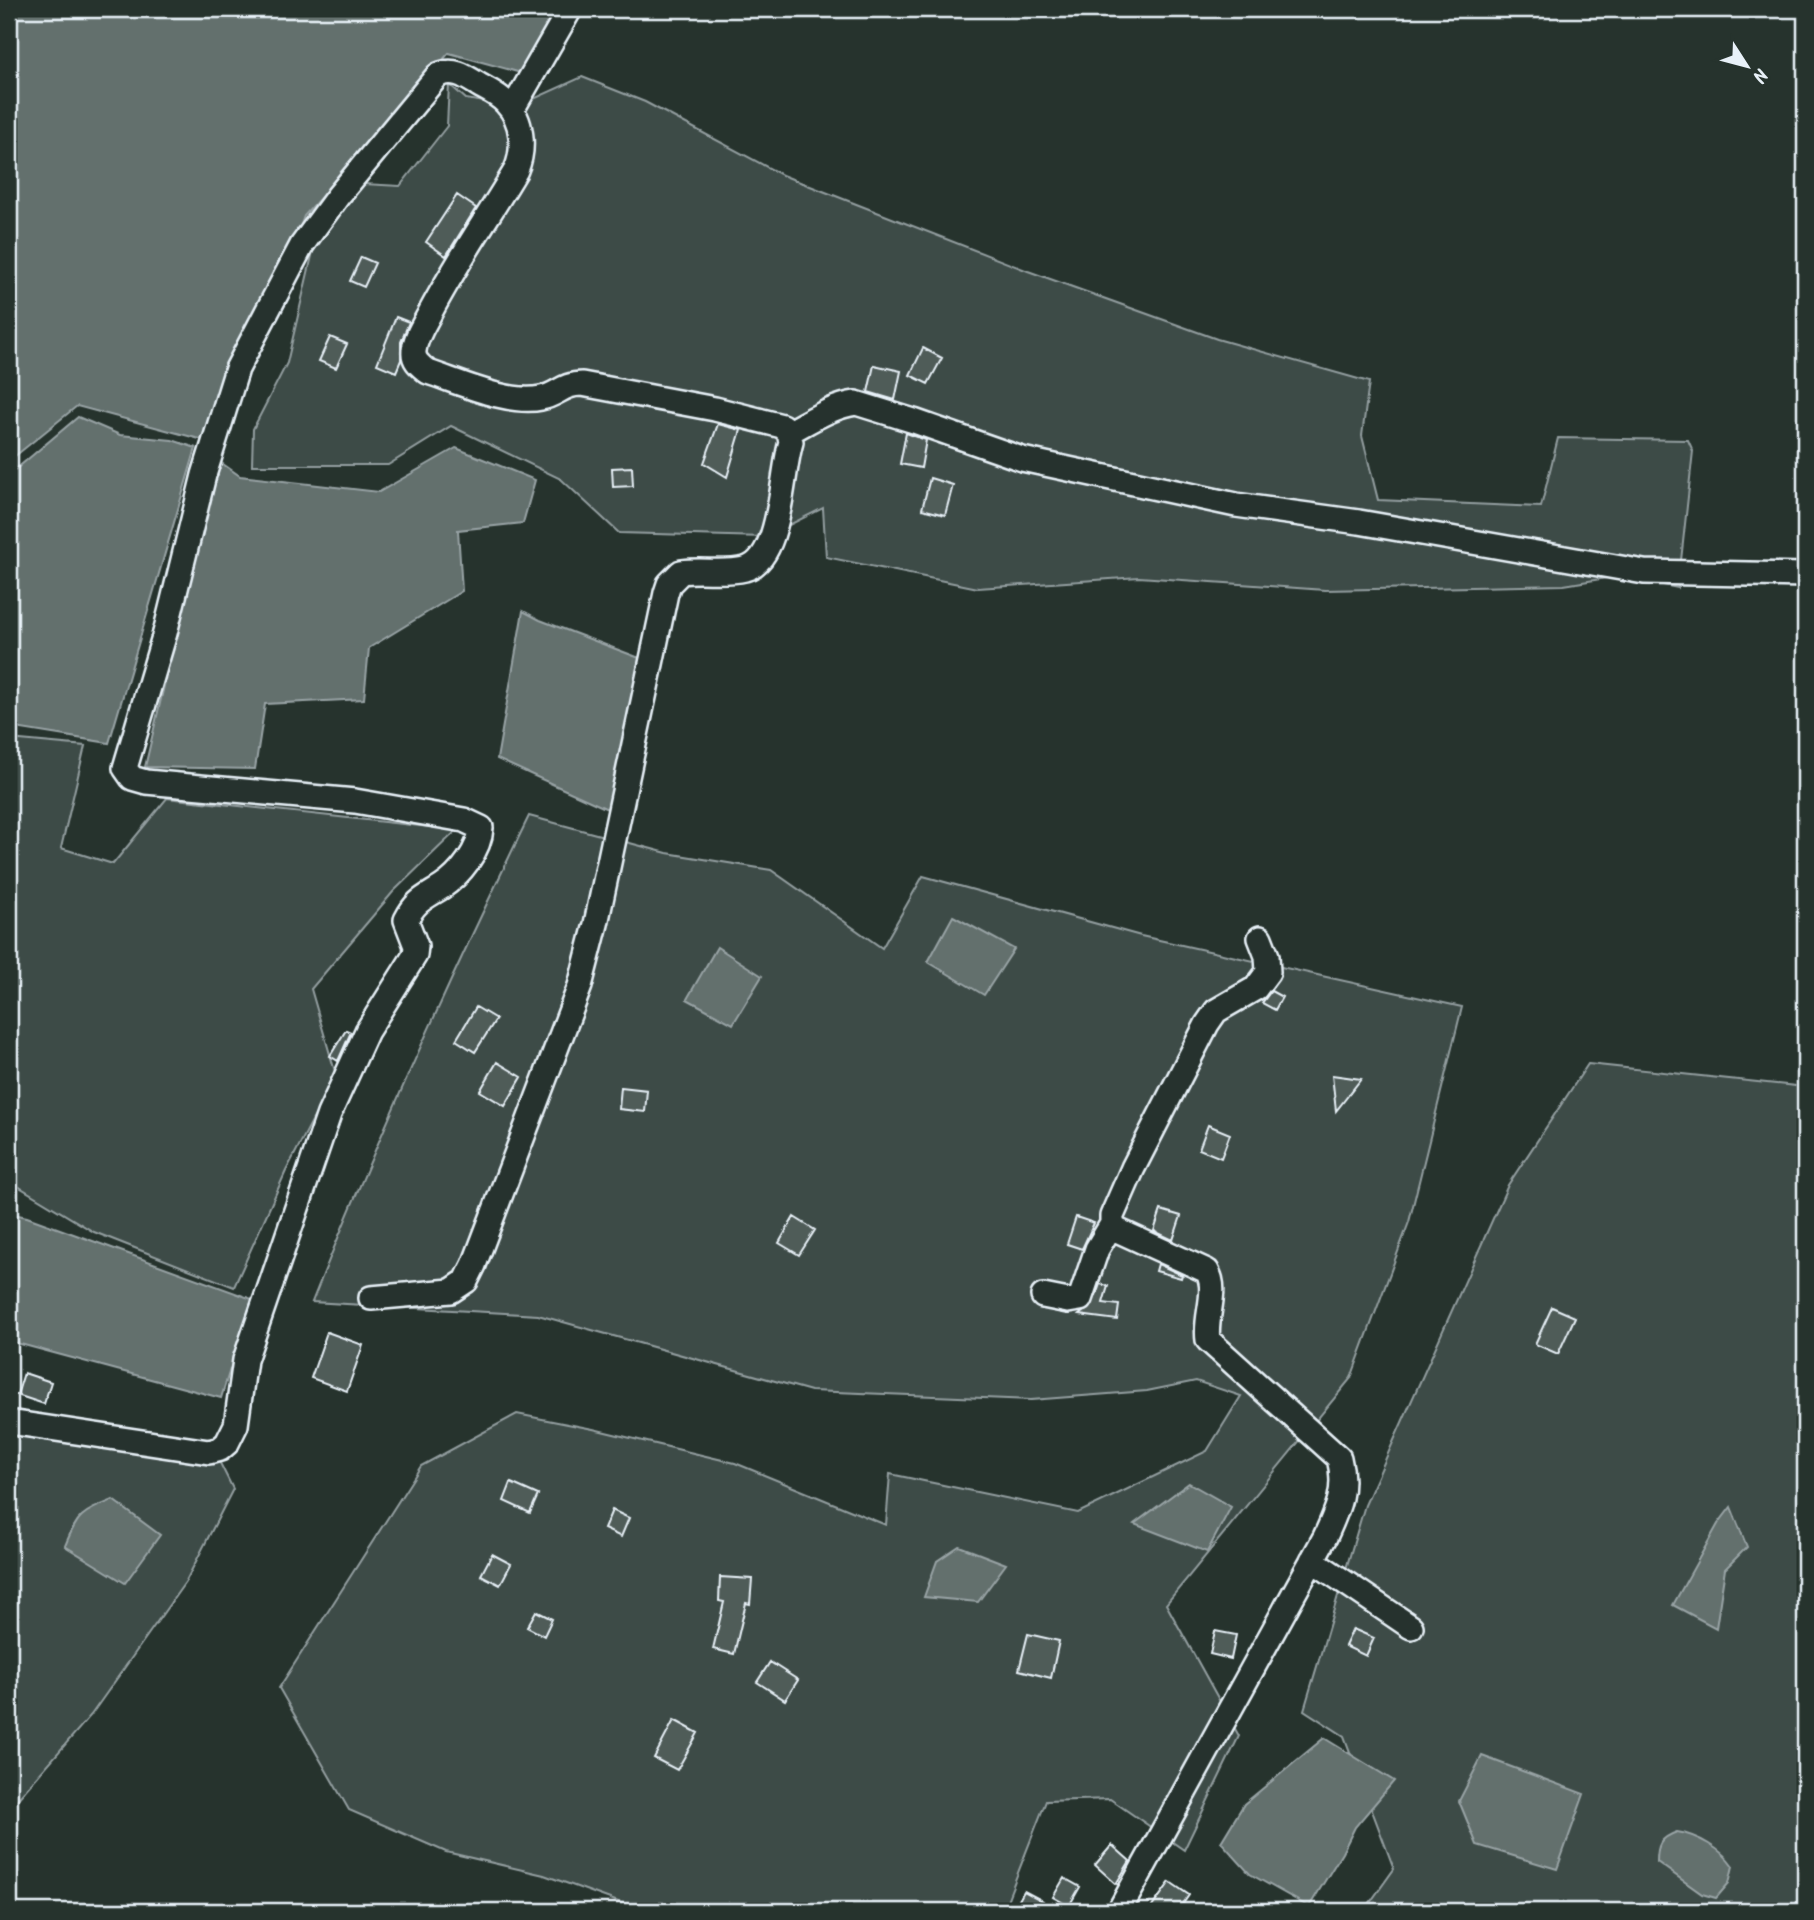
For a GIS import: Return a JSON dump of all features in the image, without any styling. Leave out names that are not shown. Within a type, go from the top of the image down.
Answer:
[{"type":"street","points":[[512,110],[570,9]]},
{"type":"street","points":[[9,1422],[209,1451],[220,1449],[227,1443],[236,1425],[245,1360],[329,1114],[367,1031],[415,955],[416,946],[406,920],[419,901],[443,887],[460,870],[474,853],[481,835],[481,828],[464,820],[355,801],[146,782],[132,778],[125,768],[165,633],[204,475],[237,369],[302,245],[438,75],[445,72],[464,76],[505,102],[518,121],[521,158],[421,330],[414,351],[419,364],[428,372],[503,396],[543,398],[565,386],[582,384],[715,409],[777,424],[789,432],[791,442],[773,537],[761,561],[751,567],[728,572],[681,572],[669,584],[596,924],[580,986],[474,1265],[466,1281],[451,1291],[371,1298]]},
{"type":"street","points":[[789,432],[819,416],[856,403],[1023,459],[1236,505],[1372,525],[1644,572],[1805,575]]},
{"type":"street","points":[[1043,1296],[1068,1301],[1080,1299],[1097,1249],[1112,1224],[1112,1216],[1133,1168],[1207,1024],[1216,1011],[1256,988],[1268,972],[1267,956],[1260,938]]},
{"type":"street","points":[[1112,1224],[1117,1230],[1207,1271],[1212,1280],[1206,1330],[1208,1340],[1339,1458],[1344,1478],[1338,1510],[1119,1911]]},
{"type":"street","points":[[1312,1560],[1411,1627]]},
{"type":"shaded area","points":[[9,9],[582,9],[543,79],[449,53],[304,216],[222,445],[77,406],[9,461]]},
{"type":"shaded area","points":[[582,77],[645,102],[782,175],[1028,271],[1217,339],[1369,382],[1362,436],[1378,500],[1541,507],[1558,438],[1688,440],[1693,451],[1678,588],[1619,576],[1564,585],[1325,590],[1139,577],[978,588],[826,557],[823,508],[765,537],[619,533],[561,479],[451,426],[388,465],[252,465],[253,429],[287,363],[314,247],[364,184],[400,186],[447,126],[449,84],[466,99],[516,107]]},
{"type":"shaded area","points":[[78,417],[120,435],[172,440],[196,448],[109,743],[9,727],[9,475]]},
{"type":"shaded area","points":[[456,448],[535,480],[523,523],[458,530],[462,591],[369,648],[364,699],[265,704],[255,769],[145,767],[217,460],[240,476],[379,492]]},
{"type":"shaded area","points":[[523,611],[642,659],[614,812],[497,759]]},
{"type":"shaded area","points":[[9,739],[85,746],[61,848],[113,864],[167,798],[457,830],[393,892],[311,989],[336,1075],[286,1171],[234,1287],[94,1232],[16,1185],[9,1184]]},
{"type":"shaded area","points":[[529,816],[667,853],[771,870],[882,948],[923,876],[1141,936],[1462,1007],[1409,1222],[1351,1378],[1166,1604],[1239,1736],[1184,1850],[1110,1799],[1046,1801],[1003,1911],[643,1911],[544,1875],[446,1852],[349,1810],[279,1688],[421,1466],[517,1414],[735,1463],[886,1525],[890,1474],[1078,1513],[1207,1451],[1241,1396],[1196,1381],[1147,1391],[1031,1400],[811,1391],[538,1315],[312,1302],[416,1057]]},
{"type":"shaded area","points":[[953,916],[1014,949],[984,995],[928,962]]},
{"type":"shaded area","points":[[717,947],[762,976],[733,1024],[687,999]]},
{"type":"shaded area","points":[[1588,1064],[1805,1087],[1805,1911],[1364,1911],[1394,1869],[1344,1736],[1304,1710],[1365,1505],[1508,1185]]},
{"type":"shaded area","points":[[9,1213],[27,1217],[252,1299],[221,1398],[9,1341]]},
{"type":"shaded area","points":[[33,1434],[208,1439],[233,1489],[186,1581],[91,1715],[9,1809],[9,1437]]},
{"type":"shaded area","points":[[1189,1483],[1231,1507],[1207,1552],[1134,1524]]},
{"type":"shaded area","points":[[113,1500],[160,1535],[125,1583],[65,1546],[73,1527],[82,1516]]},
{"type":"shaded area","points":[[1731,1507],[1747,1547],[1725,1569],[1716,1628],[1673,1605],[1718,1524]]},
{"type":"shaded area","points":[[959,1546],[1006,1564],[978,1602],[924,1597],[937,1561]]},
{"type":"shaded area","points":[[1324,1738],[1394,1781],[1355,1827],[1309,1907],[1250,1874],[1221,1842],[1244,1804]]},
{"type":"shaded area","points":[[1482,1756],[1584,1794],[1557,1869],[1477,1845],[1459,1801]]},
{"type":"shaded area","points":[[1677,1832],[1708,1844],[1733,1866],[1729,1883],[1716,1898],[1702,1894],[1657,1862],[1661,1843]]},
{"type":"building","points":[[457,195],[476,208],[446,256],[426,242]]},
{"type":"building","points":[[361,257],[375,263],[364,287],[350,281]]},
{"type":"building","points":[[396,317],[409,322],[401,342],[401,360],[396,372],[377,364]]},
{"type":"building","points":[[330,337],[347,344],[336,368],[319,361]]},
{"type":"building","points":[[923,348],[942,358],[928,384],[910,375]]},
{"type":"building","points":[[874,365],[901,371],[895,400],[868,392]]},
{"type":"building","points":[[718,424],[741,430],[727,477],[704,463]]},
{"type":"building","points":[[906,433],[926,440],[921,468],[900,464]]},
{"type":"building","points":[[632,467],[633,486],[613,487],[612,468]]},
{"type":"building","points":[[930,478],[953,485],[945,515],[922,509]]},
{"type":"building","points":[[1271,991],[1282,997],[1275,1010],[1262,1003]]},
{"type":"building","points":[[476,1007],[496,1019],[475,1052],[456,1040]]},
{"type":"building","points":[[346,1030],[351,1032],[338,1061],[330,1056]]},
{"type":"building","points":[[497,1062],[522,1077],[505,1106],[480,1091]]},
{"type":"building","points":[[1332,1075],[1361,1079],[1336,1111]]},
{"type":"building","points":[[621,1087],[647,1090],[645,1112],[619,1109]]},
{"type":"building","points":[[1208,1125],[1230,1134],[1221,1158],[1199,1149]]},
{"type":"building","points":[[1161,1210],[1181,1216],[1173,1240],[1154,1231]]},
{"type":"building","points":[[794,1217],[815,1230],[799,1255],[779,1243]]},
{"type":"building","points":[[1076,1217],[1094,1223],[1082,1249],[1067,1244]]},
{"type":"building","points":[[1158,1264],[1182,1275],[1181,1278],[1156,1271]]},
{"type":"building","points":[[1100,1284],[1108,1286],[1103,1303],[1119,1305],[1117,1320],[1079,1315],[1093,1304]]},
{"type":"building","points":[[1552,1307],[1575,1317],[1558,1354],[1535,1344]]},
{"type":"building","points":[[327,1332],[363,1345],[347,1391],[311,1378]]},
{"type":"building","points":[[24,1373],[51,1382],[44,1404],[17,1395]]},
{"type":"building","points":[[511,1483],[538,1495],[530,1513],[504,1501]]},
{"type":"building","points":[[612,1510],[629,1518],[621,1537],[604,1529]]},
{"type":"building","points":[[492,1554],[511,1564],[500,1585],[481,1575]]},
{"type":"building","points":[[720,1577],[752,1579],[750,1604],[746,1603],[734,1654],[713,1649],[724,1602],[719,1601]]},
{"type":"building","points":[[536,1611],[552,1619],[544,1636],[527,1627]]},
{"type":"building","points":[[1353,1629],[1374,1638],[1366,1656],[1345,1646]]},
{"type":"building","points":[[1215,1631],[1236,1635],[1231,1659],[1210,1654]]},
{"type":"building","points":[[1028,1634],[1059,1641],[1051,1678],[1019,1670]]},
{"type":"building","points":[[770,1662],[798,1680],[785,1700],[757,1682]]},
{"type":"building","points":[[674,1720],[698,1733],[677,1770],[654,1758]]},
{"type":"building","points":[[1112,1845],[1130,1861],[1116,1884],[1095,1865]]},
{"type":"building","points":[[1064,1878],[1080,1887],[1069,1906],[1053,1897]]},
{"type":"building","points":[[1170,1882],[1189,1895],[1178,1911],[1149,1911]]},
{"type":"building","points":[[1024,1891],[1043,1901],[1038,1911],[1013,1911]]}]
